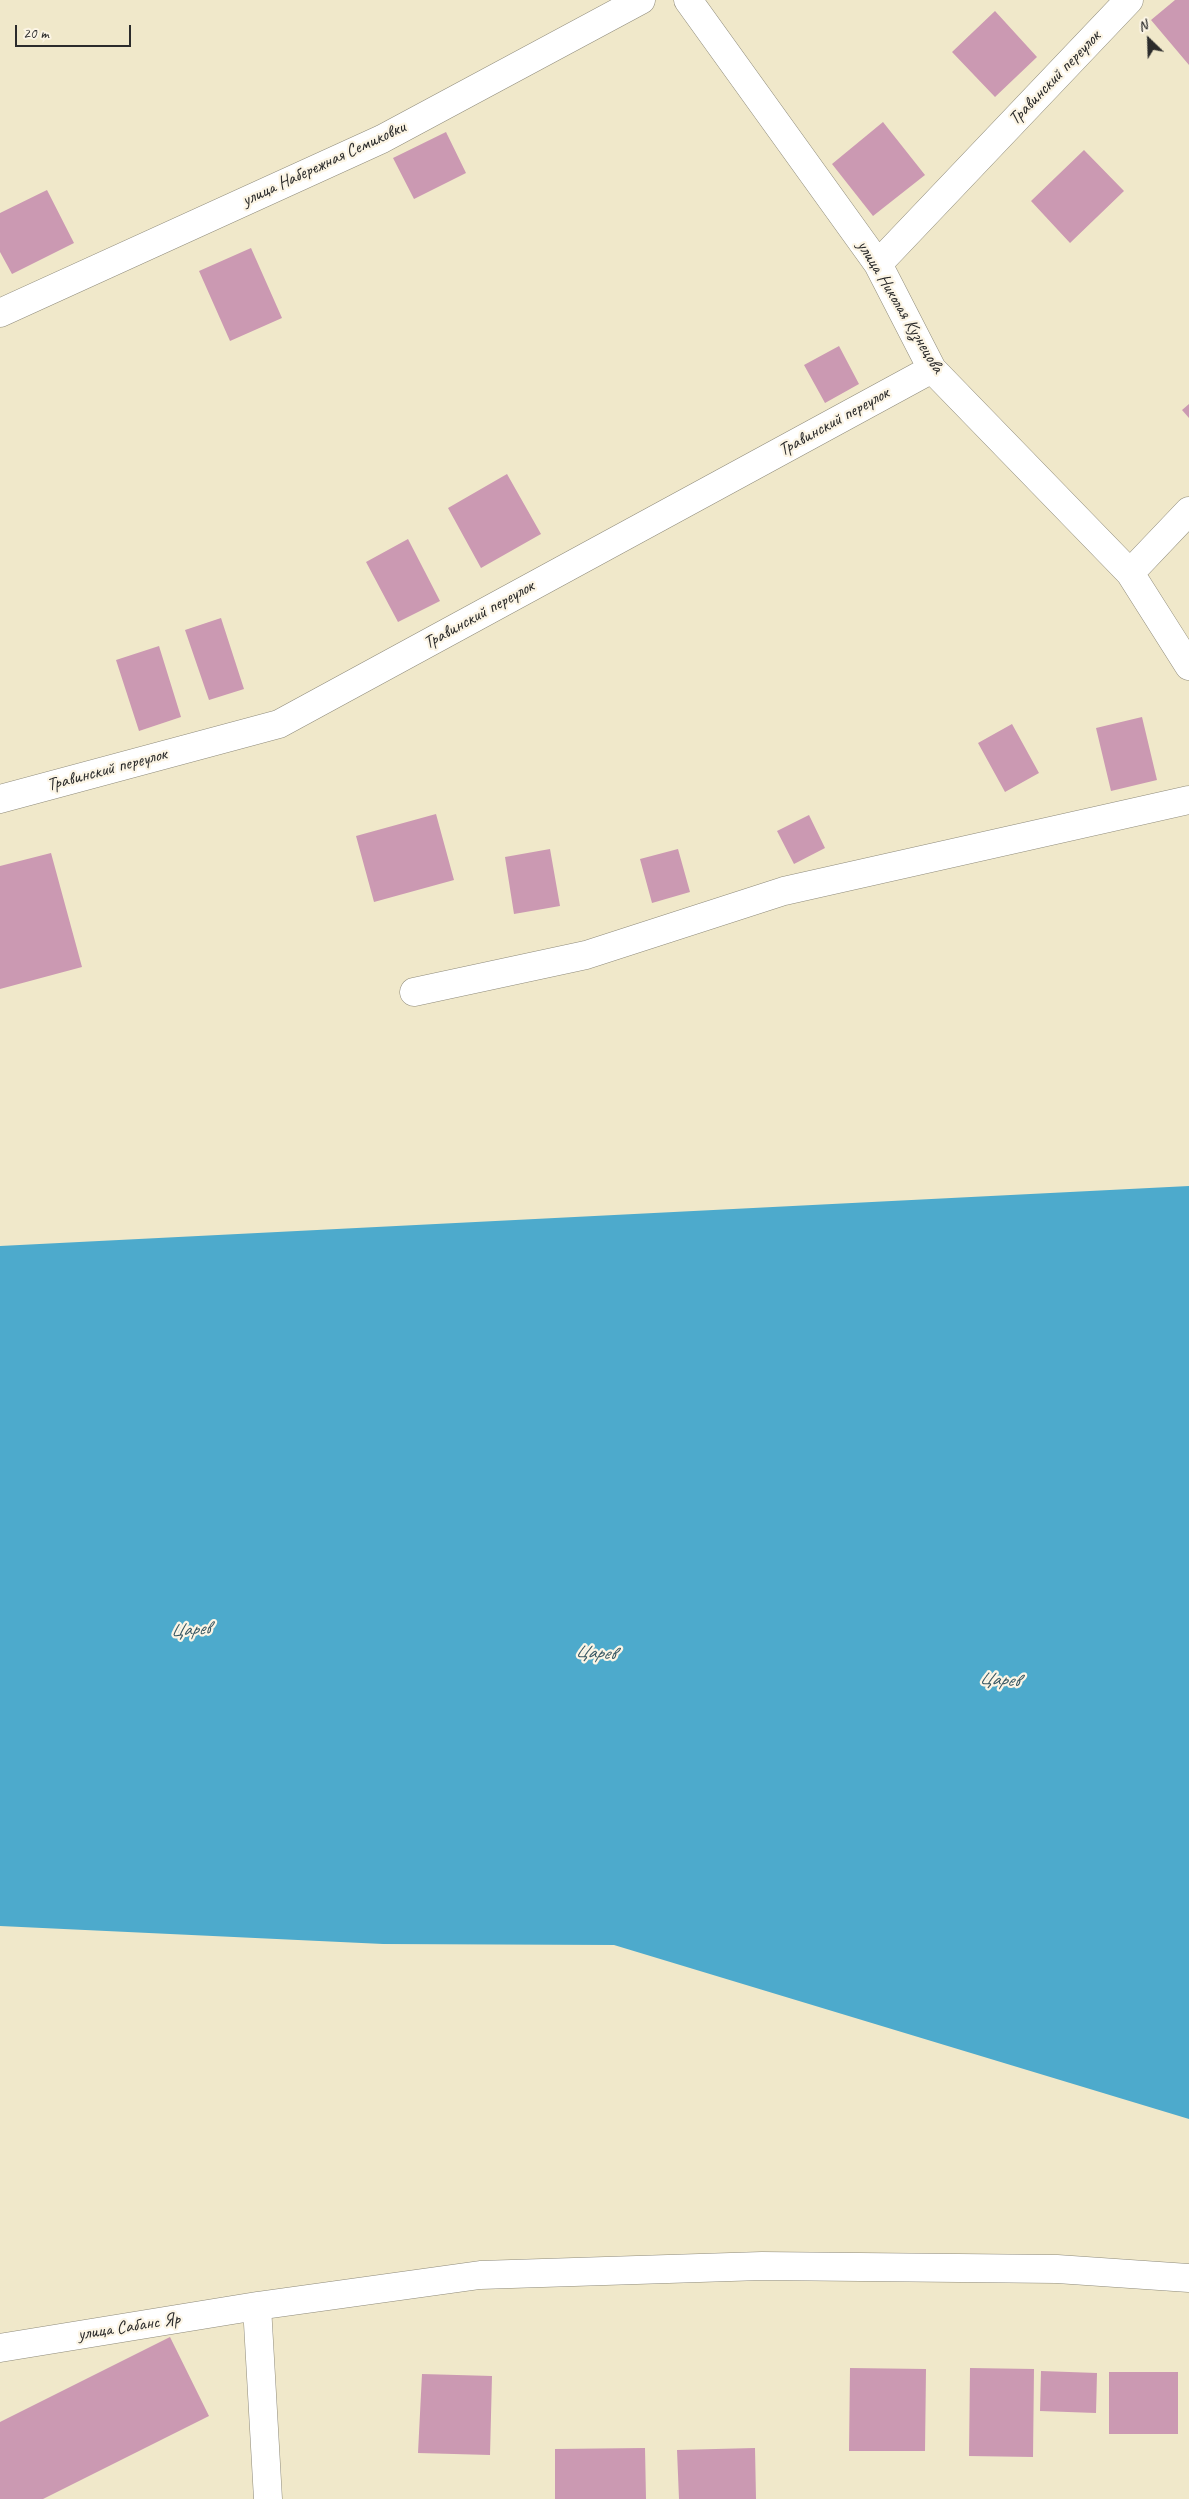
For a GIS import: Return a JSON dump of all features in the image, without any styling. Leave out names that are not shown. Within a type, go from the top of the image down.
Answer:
[{"type":"street","name":"улица Набережная Семиковки","points":[[0,313],[382,139],[641,0]]},
{"type":"street","name":"улица Николая Кузнецова","points":[[688,0],[878,264],[932,369],[1130,573],[1189,666]]},
{"type":"street","name":"Травинский переулок","points":[[878,264],[1129,0]]},
{"type":"street","name":"Травинский переулок","points":[[0,799],[279,724],[932,369]]},
{"type":"street","points":[[1130,573],[1189,511]]},
{"type":"street","points":[[414,992],[586,955],[784,891],[1189,800]]},
{"type":"street","name":"улица Сабанс Яр","points":[[0,2348],[257,2306],[480,2275],[762,2266],[1057,2270],[1189,2278]]},
{"type":"street","points":[[257,2306],[268,2499]]},
{"type":"water","name":"Царев","points":[[1189,1186],[1189,2119],[614,1945],[383,1944],[0,1926],[0,1246]]},
{"type":"building","points":[[1175,0],[1189,0],[1189,65],[1151,20]]},
{"type":"building","points":[[995,11],[1037,57],[995,97],[952,52]]},
{"type":"building","points":[[883,122],[925,175],[873,216],[832,164]]},
{"type":"building","points":[[446,132],[466,173],[414,199],[393,158]]},
{"type":"building","points":[[1084,150],[1124,191],[1070,243],[1031,201]]},
{"type":"building","points":[[47,190],[74,243],[12,274],[0,252],[0,213]]},
{"type":"building","points":[[251,248],[282,318],[230,341],[199,271]]},
{"type":"building","points":[[839,346],[859,384],[825,403],[804,365]]},
{"type":"building","points":[[1189,404],[1189,418],[1182,410]]},
{"type":"building","points":[[507,474],[541,534],[481,568],[448,508]]},
{"type":"building","points":[[408,539],[440,601],[398,622],[366,562]]},
{"type":"building","points":[[221,618],[244,689],[209,700],[185,630]]},
{"type":"building","points":[[159,646],[181,717],[139,731],[116,660]]},
{"type":"building","points":[[1142,717],[1157,780],[1111,791],[1096,728]]},
{"type":"building","points":[[1012,724],[1039,773],[1005,792],[978,743]]},
{"type":"building","points":[[436,814],[454,880],[374,902],[356,836]]},
{"type":"building","points":[[809,815],[825,848],[794,864],[777,831]]},
{"type":"building","points":[[550,849],[560,906],[514,914],[505,857]]},
{"type":"building","points":[[678,849],[690,892],[652,903],[640,859]]},
{"type":"building","points":[[51,853],[82,967],[0,989],[0,866]]},
{"type":"building","points":[[170,2337],[209,2416],[43,2499],[0,2499],[0,2422]]},
{"type":"building","points":[[850,2368],[926,2369],[925,2451],[849,2451]]},
{"type":"building","points":[[970,2368],[1034,2369],[1033,2457],[969,2456]]},
{"type":"building","points":[[1041,2371],[1097,2373],[1096,2413],[1040,2411]]},
{"type":"building","points":[[1109,2372],[1178,2372],[1178,2434],[1109,2434]]},
{"type":"building","points":[[422,2374],[492,2376],[490,2455],[418,2453]]},
{"type":"building","points":[[645,2448],[646,2499],[555,2499],[555,2449]]},
{"type":"building","points":[[755,2448],[756,2499],[679,2499],[677,2450]]}]
